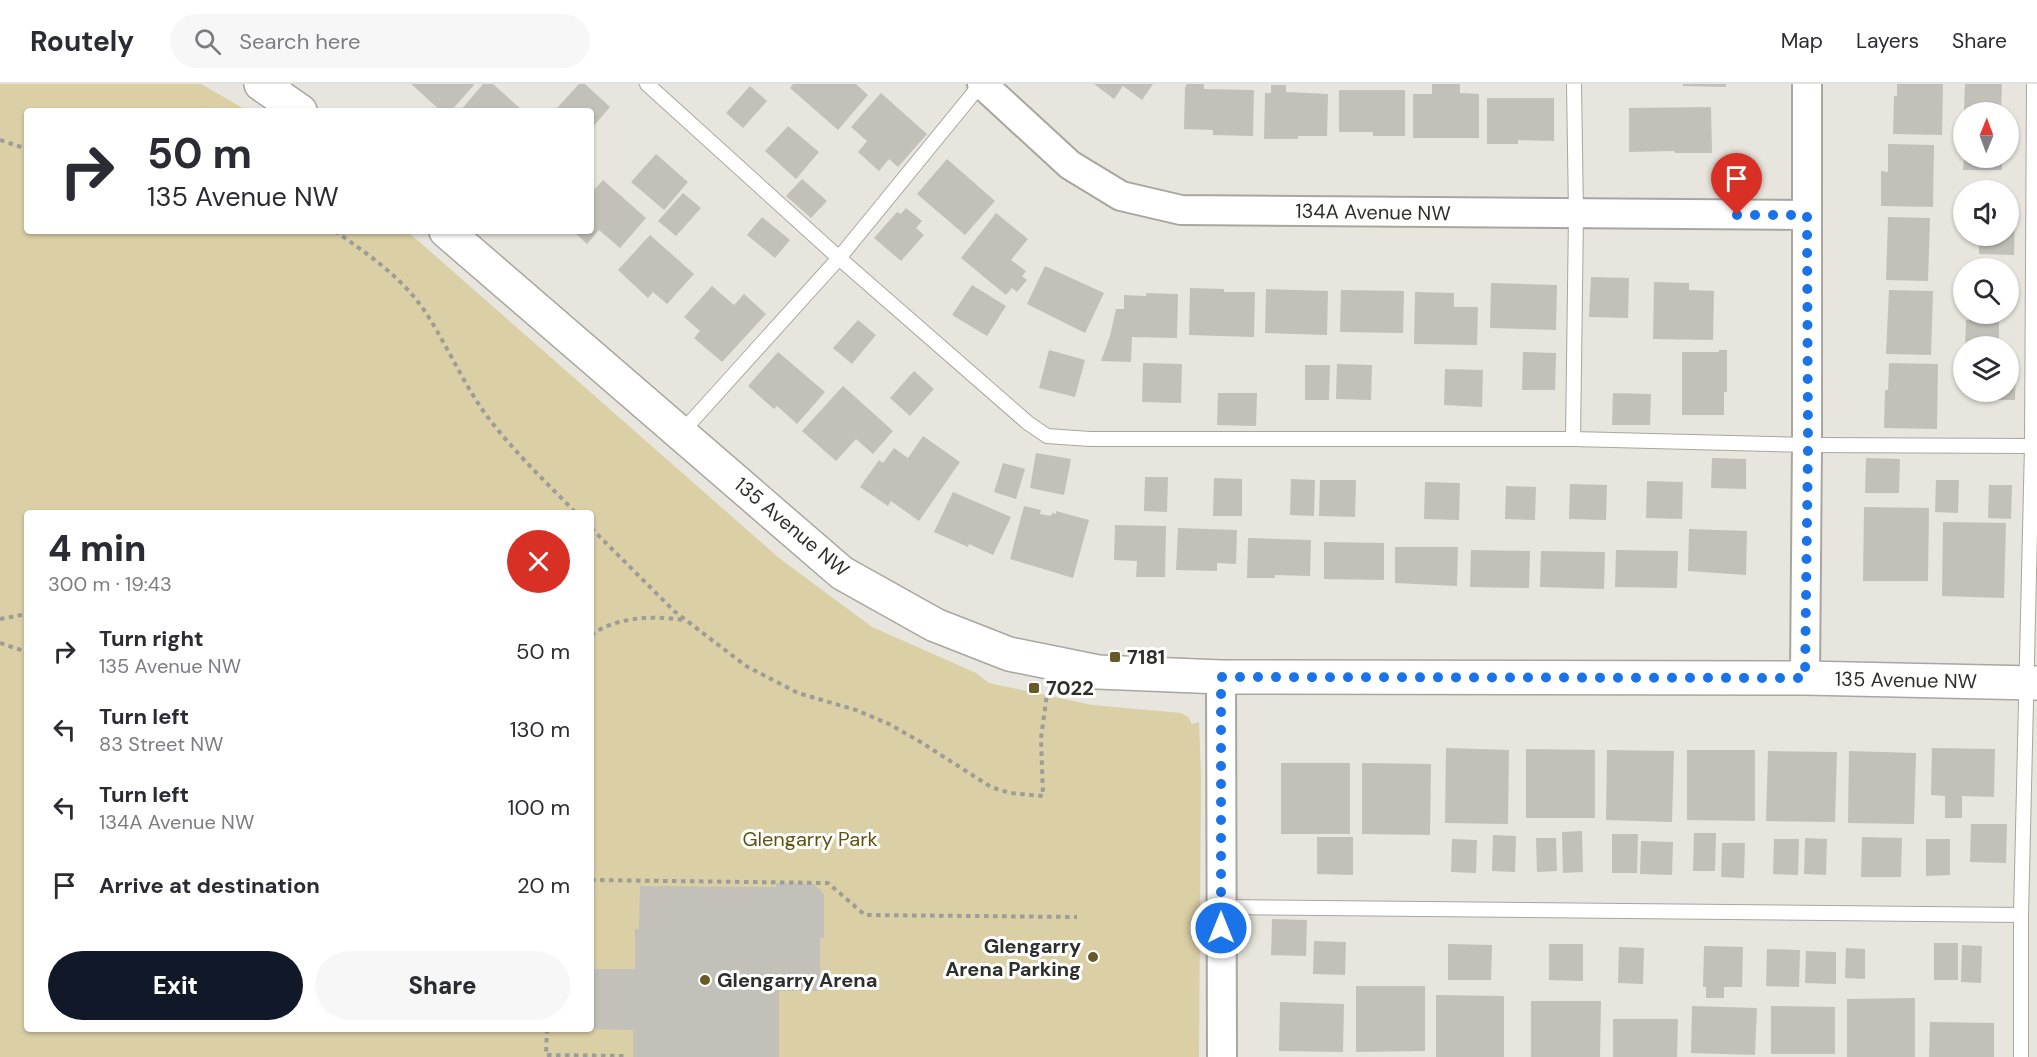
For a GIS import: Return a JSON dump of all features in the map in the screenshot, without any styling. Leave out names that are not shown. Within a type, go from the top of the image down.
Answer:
[{"type":"street","points":[[261,84],[296,108]]},
{"type":"street","name":"134A Avenue NW","points":[[982,84],[1070,165],[1121,196],[1181,210],[1807,215]]},
{"type":"street","points":[[1805,678],[1808,445],[1807,84]]},
{"type":"street","name":"135 Avenue NW","points":[[449,234],[842,573],[935,625],[1009,654],[1098,672],[1221,677],[1805,678],[2032,683]]},
{"type":"street","points":[[1221,677],[1222,1057]]},
{"type":"lane","points":[[647,84],[839,258],[1028,423],[1047,436],[1090,439],[1573,439],[1808,445],[2032,446]]},
{"type":"lane","points":[[681,433],[839,258],[982,84]]},
{"type":"lane","points":[[1573,439],[1576,214],[1574,84]]},
{"type":"lane","points":[[2021,1057],[2021,915],[2032,683],[2034,84]]},
{"type":"lane","points":[[1221,907],[2021,915]]},
{"type":"path","points":[[0,140],[24,148]]},
{"type":"path","points":[[340,234],[368,253],[410,292],[426,313],[484,411],[522,458],[573,510]]},
{"type":"path","points":[[594,531],[674,611],[746,666],[798,693],[856,710],[889,724],[1000,791],[1043,796],[1042,721],[1053,664]]},
{"type":"path","points":[[0,619],[24,615]]},
{"type":"path","points":[[594,633],[617,624],[647,617],[685,620]]},
{"type":"path","points":[[0,643],[24,651]]},
{"type":"path","points":[[594,880],[828,883],[865,915],[1077,917]]},
{"type":"path","points":[[547,1032],[546,1055],[625,1056]]},
{"type":"green space","name":"Glengarry Park","points":[[0,84],[201,84],[243,108],[24,108],[24,234],[410,234],[779,558],[872,627],[976,673],[989,683],[1092,705],[1181,713],[1188,717],[1192,724],[1199,722],[1201,776],[1199,1057],[0,1057]]},
{"type":"building","points":[[411,84],[474,85],[454,108],[438,108]]},
{"type":"building","points":[[483,84],[493,84],[520,108],[463,108]]},
{"type":"building","points":[[579,84],[585,84],[610,107],[594,126],[594,108],[557,108]]},
{"type":"building","points":[[793,84],[856,84],[868,95],[838,130],[790,88]]},
{"type":"building","points":[[1094,84],[1153,84],[1142,100],[1123,86],[1114,99]]},
{"type":"building","points":[[1187,84],[1204,84],[1204,89],[1254,90],[1253,136],[1213,135],[1213,130],[1184,129]]},
{"type":"building","points":[[1432,84],[1460,84],[1460,93],[1479,94],[1479,138],[1413,138],[1413,94],[1432,94]]},
{"type":"building","points":[[1683,84],[1726,84],[1726,87],[1683,86]]},
{"type":"building","points":[[1897,84],[1943,84],[1942,135],[1893,134],[1894,96],[1897,96]]},
{"type":"building","points":[[1965,84],[2002,84],[2001,102],[1964,102]]},
{"type":"building","points":[[1271,85],[1286,85],[1286,92],[1328,94],[1327,136],[1264,139],[1265,93],[1271,93]]},
{"type":"building","points":[[750,86],[767,101],[743,128],[726,113]]},
{"type":"building","points":[[1339,90],[1405,90],[1405,136],[1373,136],[1373,132],[1339,132]]},
{"type":"building","points":[[881,93],[927,134],[898,167],[889,159],[879,171],[858,152],[867,141],[851,127]]},
{"type":"building","points":[[1487,98],[1554,98],[1554,141],[1518,140],[1518,144],[1487,144]]},
{"type":"building","points":[[1711,107],[1712,153],[1629,152],[1629,108]]},
{"type":"building","points":[[788,126],[819,152],[796,179],[765,151]]},
{"type":"building","points":[[1888,144],[1934,145],[1933,207],[1881,206],[1881,171],[1888,172]]},
{"type":"building","points":[[656,154],[688,182],[664,210],[631,182]]},
{"type":"building","points":[[947,159],[995,201],[965,235],[917,194]]},
{"type":"building","points":[[1963,168],[2002,168],[2002,170],[1963,170]]},
{"type":"building","points":[[802,179],[827,201],[811,218],[786,196]]},
{"type":"building","points":[[603,180],[646,218],[620,248],[599,230],[587,244],[576,234],[594,234],[594,190]]},
{"type":"building","points":[[683,193],[701,208],[676,236],[658,221]]},
{"type":"building","points":[[906,208],[922,221],[916,228],[924,235],[901,261],[874,238],[897,212],[901,214]]},
{"type":"building","points":[[996,213],[1028,239],[1011,260],[1026,271],[1022,276],[1027,280],[1017,292],[1012,288],[1006,295],[961,258]]},
{"type":"building","points":[[762,217],[790,240],[775,258],[747,235]]},
{"type":"building","points":[[1888,217],[1930,218],[1928,281],[1886,280]]},
{"type":"building","points":[[650,235],[694,274],[667,304],[653,292],[648,298],[618,270]]},
{"type":"building","points":[[1979,246],[2014,246],[2014,255],[1979,254]]},
{"type":"building","points":[[1045,266],[1104,293],[1085,333],[1027,304]]},
{"type":"building","points":[[1591,277],[1629,278],[1628,318],[1589,317]]},
{"type":"building","points":[[1654,282],[1689,283],[1689,290],[1714,291],[1713,340],[1653,339]]},
{"type":"building","points":[[1491,283],[1557,285],[1556,330],[1490,328]]},
{"type":"building","points":[[972,285],[1006,306],[987,336],[952,315]]},
{"type":"building","points":[[712,286],[734,305],[744,294],[766,314],[722,362],[694,338],[700,331],[684,317]]},
{"type":"building","points":[[1190,288],[1224,289],[1224,292],[1255,292],[1254,337],[1189,335]]},
{"type":"building","points":[[1266,289],[1328,291],[1327,335],[1265,333]]},
{"type":"building","points":[[1341,290],[1404,291],[1403,333],[1340,332]]},
{"type":"building","points":[[1889,290],[1933,291],[1931,355],[1886,354]]},
{"type":"building","points":[[1415,292],[1454,293],[1454,307],[1478,307],[1477,345],[1414,344]]},
{"type":"building","points":[[1146,293],[1178,294],[1177,338],[1132,337],[1131,362],[1101,361],[1116,309],[1124,309],[1124,295],[1146,296]]},
{"type":"building","points":[[858,320],[876,335],[852,364],[833,348]]},
{"type":"building","points":[[1966,324],[1999,324],[1999,336],[1965,336]]},
{"type":"building","points":[[1049,350],[1085,360],[1075,397],[1039,388]]},
{"type":"building","points":[[1719,350],[1727,350],[1727,392],[1724,392],[1724,415],[1682,415],[1682,352],[1719,352]]},
{"type":"building","points":[[778,352],[825,392],[797,424],[777,406],[774,409],[748,386]]},
{"type":"building","points":[[1523,352],[1556,353],[1555,390],[1522,390]]},
{"type":"building","points":[[1143,363],[1182,364],[1181,403],[1142,402]]},
{"type":"building","points":[[1889,363],[1938,364],[1937,429],[1884,428],[1885,390],[1888,390]]},
{"type":"building","points":[[1337,364],[1372,365],[1371,400],[1336,399]]},
{"type":"building","points":[[1305,365],[1330,365],[1329,400],[1305,400]]},
{"type":"building","points":[[1445,369],[1483,370],[1482,407],[1444,405]]},
{"type":"building","points":[[914,371],[934,389],[910,416],[890,398]]},
{"type":"building","points":[[843,386],[893,431],[873,454],[856,439],[836,461],[802,431]]},
{"type":"building","points":[[1218,393],[1257,393],[1256,426],[1217,425]]},
{"type":"building","points":[[1613,393],[1651,394],[1650,425],[1612,425]]},
{"type":"building","points":[[923,436],[960,462],[919,521],[891,501],[888,506],[860,487],[879,460],[883,463],[894,448],[908,458]]},
{"type":"building","points":[[1036,453],[1071,459],[1064,495],[1030,488]]},
{"type":"building","points":[[1712,458],[1746,459],[1746,489],[1711,488]]},
{"type":"building","points":[[1866,458],[1900,459],[1899,493],[1865,493]]},
{"type":"building","points":[[1003,463],[1025,469],[1016,499],[994,492]]},
{"type":"building","points":[[1145,477],[1168,477],[1167,512],[1144,511]]},
{"type":"building","points":[[1214,478],[1242,479],[1242,516],[1213,516]]},
{"type":"building","points":[[1291,479],[1315,480],[1314,516],[1290,515]]},
{"type":"building","points":[[1320,480],[1356,480],[1355,517],[1319,516]]},
{"type":"building","points":[[1936,480],[1959,480],[1958,513],[1935,512]]},
{"type":"building","points":[[1647,481],[1683,482],[1682,519],[1646,518]]},
{"type":"building","points":[[1425,482],[1460,483],[1459,520],[1424,519]]},
{"type":"building","points":[[1570,484],[1607,485],[1606,520],[1569,519]]},
{"type":"building","points":[[1989,485],[2012,485],[2011,519],[1988,518]]},
{"type":"building","points":[[1506,486],[1536,487],[1535,520],[1505,519]]},
{"type":"building","points":[[953,492],[1011,517],[993,555],[934,532]]},
{"type":"building","points":[[1024,506],[1041,510],[1040,514],[1051,516],[1052,513],[1056,514],[1056,511],[1089,520],[1073,578],[1010,559]]},
{"type":"building","points":[[1864,507],[1929,508],[1928,581],[1863,581]]},
{"type":"building","points":[[1943,522],[2006,523],[2004,598],[1942,596]]},
{"type":"building","points":[[1115,525],[1166,526],[1165,577],[1136,577],[1137,561],[1114,560]]},
{"type":"building","points":[[1178,528],[1237,530],[1236,564],[1217,563],[1217,571],[1176,570]]},
{"type":"building","points":[[1689,529],[1747,531],[1746,575],[1688,571]]},
{"type":"building","points":[[1248,538],[1311,540],[1310,576],[1275,575],[1275,578],[1247,578]]},
{"type":"building","points":[[1324,542],[1384,543],[1384,580],[1324,579]]},
{"type":"building","points":[[1395,547],[1458,547],[1457,586],[1395,583]]},
{"type":"building","points":[[1471,550],[1530,551],[1529,588],[1470,587]]},
{"type":"building","points":[[1616,550],[1678,551],[1677,588],[1615,587]]},
{"type":"building","points":[[1541,551],[1605,552],[1604,589],[1540,587]]},
{"type":"building","points":[[1446,748],[1509,750],[1508,824],[1445,823]]},
{"type":"building","points":[[1932,748],[1995,749],[1994,797],[1962,796],[1962,818],[1945,818],[1945,796],[1931,795]]},
{"type":"building","points":[[1526,749],[1595,750],[1595,818],[1526,818]]},
{"type":"building","points":[[1607,750],[1674,751],[1672,822],[1606,820]]},
{"type":"building","points":[[1687,750],[1755,750],[1755,821],[1687,820]]},
{"type":"building","points":[[1768,751],[1837,752],[1835,822],[1766,821]]},
{"type":"building","points":[[1849,751],[1916,753],[1914,824],[1848,823]]},
{"type":"building","points":[[1281,763],[1350,763],[1350,834],[1281,834]]},
{"type":"building","points":[[1362,763],[1431,764],[1430,835],[1362,834]]},
{"type":"building","points":[[1971,824],[2007,824],[2006,863],[1970,862]]},
{"type":"building","points":[[1582,831],[1583,872],[1563,873],[1562,832]]},
{"type":"building","points":[[1694,833],[1716,833],[1715,871],[1693,871]]},
{"type":"building","points":[[1612,834],[1638,834],[1637,873],[1612,873]]},
{"type":"building","points":[[1493,835],[1516,836],[1515,872],[1492,871]]},
{"type":"building","points":[[1317,837],[1353,837],[1353,875],[1317,874]]},
{"type":"building","points":[[1862,837],[1902,838],[1901,877],[1861,877]]},
{"type":"building","points":[[1536,838],[1556,838],[1557,871],[1537,872]]},
{"type":"building","points":[[1805,838],[1827,839],[1826,875],[1804,874]]},
{"type":"building","points":[[1452,839],[1477,840],[1476,873],[1451,872]]},
{"type":"building","points":[[1774,839],[1799,839],[1798,875],[1773,874]]},
{"type":"building","points":[[1926,839],[1950,839],[1950,875],[1926,876]]},
{"type":"building","points":[[1641,841],[1673,842],[1672,875],[1640,874]]},
{"type":"building","points":[[1722,843],[1745,843],[1744,878],[1721,877]]},
{"type":"building","name":"Glengarry Arena","points":[[776,883],[814,884],[824,894],[824,938],[820,938],[820,991],[779,991],[779,1057],[633,1057],[633,1030],[594,1029],[594,969],[635,969],[635,929],[639,929],[640,886],[776,887]]},
{"type":"building","points":[[1272,919],[1307,920],[1306,956],[1271,955]]},
{"type":"building","points":[[1314,941],[1346,942],[1345,975],[1313,974]]},
{"type":"building","points":[[1934,943],[1958,943],[1958,980],[1934,980]]},
{"type":"building","points":[[1448,944],[1492,945],[1491,980],[1448,980]]},
{"type":"building","points":[[1549,944],[1583,944],[1583,981],[1549,980]]},
{"type":"building","points":[[1962,945],[1982,946],[1981,983],[1961,982]]},
{"type":"building","points":[[1704,946],[1743,947],[1742,987],[1724,987],[1724,998],[1706,998],[1706,987],[1703,987]]},
{"type":"building","points":[[1619,947],[1644,948],[1643,984],[1618,983]]},
{"type":"building","points":[[1846,948],[1865,949],[1865,979],[1845,978]]},
{"type":"building","points":[[1767,949],[1800,950],[1799,987],[1766,986]]},
{"type":"building","points":[[1806,951],[1836,952],[1836,984],[1805,983]]},
{"type":"building","points":[[1356,986],[1425,986],[1425,1051],[1356,1052]]},
{"type":"building","points":[[1436,995],[1504,996],[1504,1057],[1436,1057]]},
{"type":"building","points":[[1915,998],[1915,1057],[1847,1057],[1847,999]]},
{"type":"building","points":[[1531,1001],[1601,1001],[1600,1057],[1531,1057]]},
{"type":"building","points":[[1280,1002],[1344,1004],[1343,1052],[1279,1051]]},
{"type":"building","points":[[1692,1006],[1757,1008],[1755,1055],[1691,1053]]},
{"type":"building","points":[[1771,1006],[1835,1007],[1835,1054],[1771,1054]]},
{"type":"building","points":[[1613,1019],[1678,1019],[1677,1057],[1613,1057]]},
{"type":"building","points":[[1930,1022],[1994,1023],[1994,1057],[1929,1057]]},
{"type":"place","name":"7181","points":[[1115,657]]},
{"type":"place","name":"7022","points":[[1034,688]]},
{"type":"place","name":"Glengarry Arena Parking","points":[[1093,957]]},
{"type":"place","name":"Glengarry Arena","points":[[705,980]]},
{"type":"route","points":[[1221,928],[1221,677],[1805,678],[1808,445],[1807,215],[1737,215]]}]
